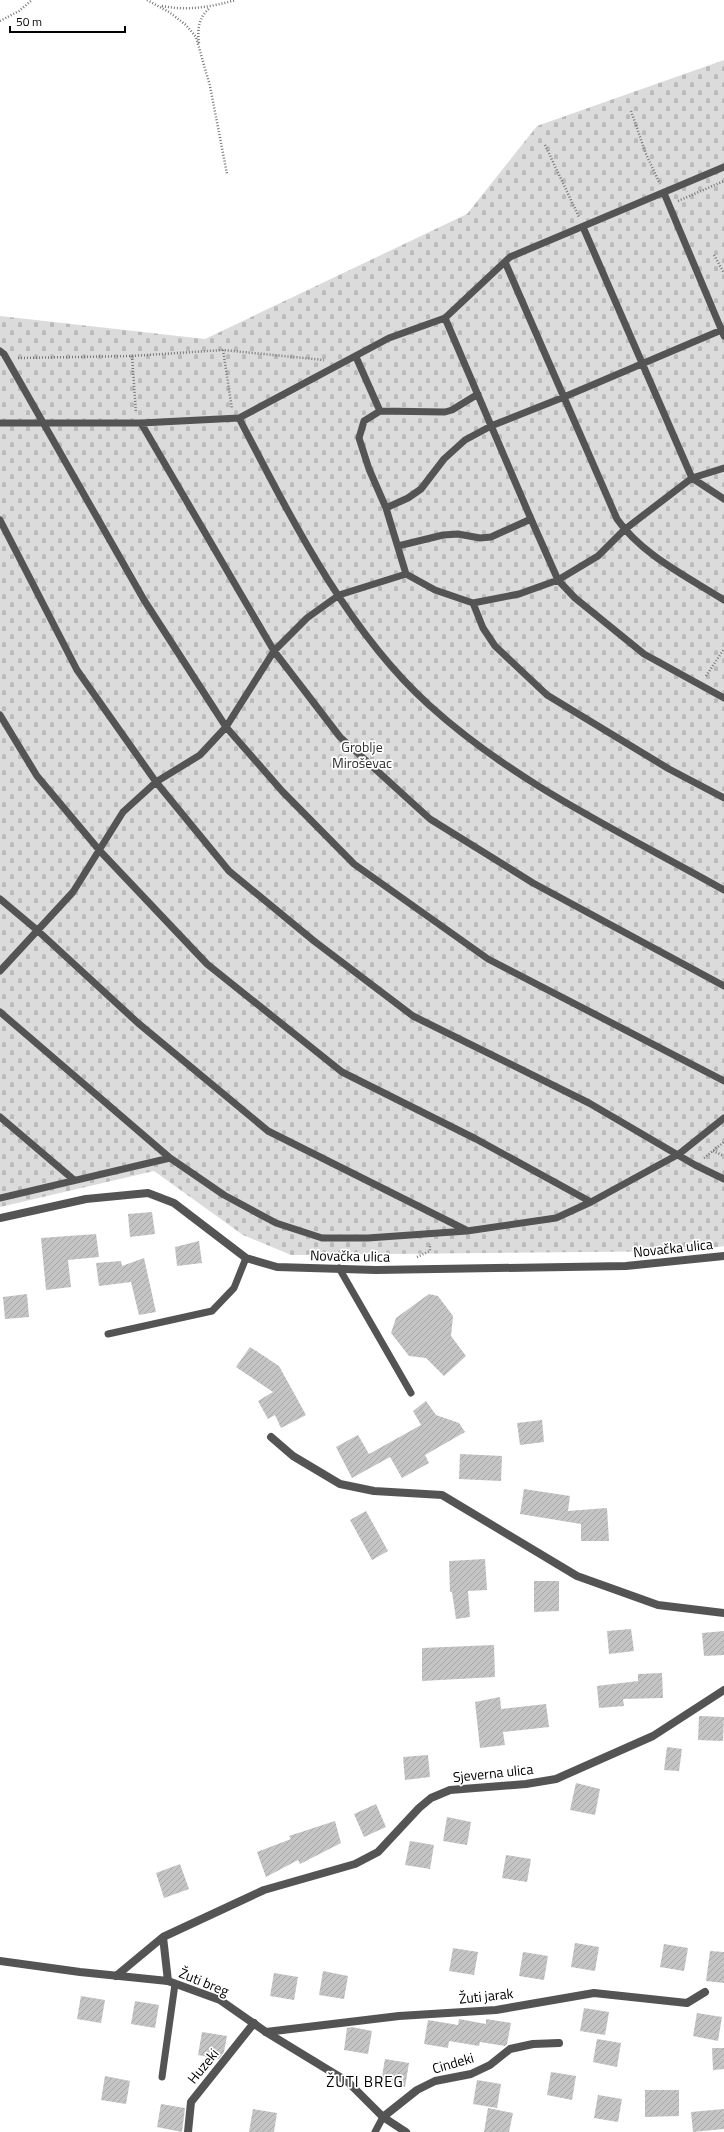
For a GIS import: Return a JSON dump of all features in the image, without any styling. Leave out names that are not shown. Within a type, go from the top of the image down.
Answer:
[{"type":"street","name":"Novačka ulica","points":[[0,1218],[86,1199],[148,1193],[174,1203],[246,1258],[277,1267],[376,1270],[626,1266],[724,1256]]},
{"type":"street","points":[[271,1437],[293,1456],[340,1484],[374,1491],[442,1495],[577,1576],[658,1605],[724,1613]]},
{"type":"street","name":"Sjeverna ulica","points":[[116,1976],[163,1937],[264,1890],[355,1864],[378,1852],[419,1808],[431,1798],[450,1790],[526,1784],[556,1779],[653,1736],[724,1690]]},
{"type":"street","points":[[163,1937],[172,1982]]},
{"type":"street","name":"Žuti breg","points":[[0,1961],[172,1982],[220,2000],[266,2032],[348,2082],[383,2116],[406,2132]]},
{"type":"street","name":"Žuti jarak","points":[[266,2032],[399,2016],[496,2010],[594,1993],[687,2003],[705,1992]]},
{"type":"street","name":"Huzeki","points":[[188,2132],[191,2102],[254,2023]]},
{"type":"street","name":"Cindeki","points":[[383,2116],[417,2090],[435,2081],[471,2074],[490,2065],[510,2049],[533,2044],[558,2043]]},
{"type":"lane","points":[[0,423],[139,423],[236,418],[356,357],[389,338],[445,318],[510,257],[724,167]]},
{"type":"lane","points":[[386,508],[408,498],[420,490],[444,459],[465,440],[491,426],[564,397],[642,363],[723,332],[664,193]]},
{"type":"lane","points":[[583,227],[692,478],[724,499]]},
{"type":"lane","points":[[505,262],[617,519],[624,530],[654,555],[724,600]]},
{"type":"lane","points":[[445,318],[558,580],[575,598],[644,654],[724,698]]},
{"type":"lane","points":[[0,351],[6,358],[144,600],[226,727],[282,791],[354,864],[488,959],[724,1081]]},
{"type":"lane","points":[[356,357],[380,411]]},
{"type":"lane","points":[[478,394],[452,410],[445,412],[380,411],[364,421],[359,438],[369,469],[386,508],[406,574],[435,590],[473,603],[519,594],[558,580],[598,556],[624,530],[692,478],[724,468]]},
{"type":"lane","points":[[236,418],[303,536],[364,633],[402,678],[429,705],[475,744],[506,766],[599,823],[724,890]]},
{"type":"lane","points":[[139,423],[274,651],[340,737],[430,819],[533,882],[724,986]]},
{"type":"lane","points":[[398,546],[443,535],[458,534],[480,538],[491,537],[531,519]]},
{"type":"lane","points":[[0,520],[77,670],[156,782],[229,871],[314,941],[414,1016],[589,1103],[696,1165],[724,1179]]},
{"type":"lane","points":[[0,971],[72,892],[100,851],[123,812],[156,782],[200,755],[226,727],[274,651],[307,618],[339,595],[406,574]]},
{"type":"lane","points":[[473,603],[483,628],[495,646],[547,695],[669,770],[724,798]]},
{"type":"lane","points":[[0,715],[38,776],[100,851],[207,964],[342,1072],[476,1139],[591,1202]]},
{"type":"lane","points":[[0,899],[37,930],[138,1023],[268,1131],[467,1231]]},
{"type":"lane","points":[[0,1012],[170,1158],[224,1195],[276,1223],[322,1238],[368,1238],[467,1231],[556,1218],[591,1202],[679,1154],[724,1118]]},
{"type":"lane","points":[[0,1117],[74,1180]]},
{"type":"lane","points":[[0,1198],[170,1158]]},
{"type":"lane","points":[[108,1334],[212,1311],[234,1288],[246,1258]]},
{"type":"lane","points":[[339,1268],[412,1393]]},
{"type":"lane","points":[[162,2077],[172,1982]]},
{"type":"lane","points":[[375,2132],[383,2116]]},
{"type":"path","points":[[0,21],[19,10],[32,0]]},
{"type":"path","points":[[147,0],[160,6],[186,26],[196,37],[210,86],[227,174]]},
{"type":"path","points":[[160,6],[190,9],[212,7],[236,0]]},
{"type":"path","points":[[199,48],[200,23],[206,11],[212,7]]},
{"type":"path","points":[[631,111],[646,154],[664,193]]},
{"type":"path","points":[[545,145],[583,227]]},
{"type":"path","points":[[669,205],[724,181]]},
{"type":"path","points":[[714,255],[724,273]]},
{"type":"path","points":[[223,350],[236,418]]},
{"type":"path","points":[[6,358],[132,356],[223,350],[346,362]]},
{"type":"path","points":[[132,356],[139,423]]},
{"type":"path","points":[[700,685],[724,649]]},
{"type":"path","points":[[696,1165],[724,1142]]},
{"type":"path","points":[[713,1151],[724,1156]]},
{"type":"path","points":[[416,1258],[430,1251],[431,1234]]},
{"type":"green space","name":"Groblje Miroševac","points":[[724,60],[724,1246],[692,1251],[291,1255],[243,1235],[154,1171],[0,1207],[0,316],[205,339],[467,214],[537,126]]},
{"type":"building","points":[[152,1212],[155,1234],[130,1237],[128,1214]]},
{"type":"building","points":[[96,1234],[99,1257],[68,1260],[71,1287],[46,1290],[41,1238]]},
{"type":"building","points":[[199,1241],[202,1263],[177,1266],[175,1247]]},
{"type":"building","points":[[144,1258],[156,1312],[139,1315],[131,1282],[99,1286],[96,1263],[121,1261],[122,1266]]},
{"type":"building","points":[[27,1294],[29,1317],[5,1319],[3,1297]]},
{"type":"building","points":[[429,1294],[438,1296],[453,1316],[451,1336],[466,1356],[444,1376],[426,1358],[409,1356],[391,1333],[396,1318]]},
{"type":"building","points":[[250,1347],[279,1366],[306,1415],[281,1428],[275,1415],[268,1419],[258,1401],[273,1392],[236,1367]]},
{"type":"building","points":[[426,1401],[436,1415],[459,1423],[465,1432],[425,1455],[429,1463],[402,1478],[390,1457],[352,1478],[336,1447],[358,1435],[369,1454],[421,1425],[413,1411]]},
{"type":"building","points":[[542,1420],[544,1442],[520,1445],[517,1423]]},
{"type":"building","points":[[460,1454],[502,1456],[501,1481],[459,1479]]},
{"type":"building","points":[[524,1489],[570,1496],[568,1511],[607,1508],[609,1541],[581,1541],[581,1524],[520,1514]]},
{"type":"building","points":[[366,1511],[388,1551],[372,1560],[350,1520]]},
{"type":"building","points":[[485,1559],[487,1590],[468,1591],[470,1617],[456,1619],[452,1592],[450,1592],[449,1561]]},
{"type":"building","points":[[534,1581],[559,1581],[559,1611],[534,1612]]},
{"type":"building","points":[[631,1629],[634,1651],[609,1654],[607,1631]]},
{"type":"building","points":[[724,1631],[724,1655],[704,1656],[702,1633]]},
{"type":"building","points":[[494,1645],[495,1677],[422,1681],[422,1648]]},
{"type":"building","points":[[662,1673],[663,1698],[623,1699],[624,1706],[599,1708],[597,1686],[638,1681],[638,1674]]},
{"type":"building","points":[[500,1697],[501,1709],[546,1704],[549,1727],[503,1732],[505,1745],[480,1748],[475,1702]]},
{"type":"building","points":[[699,1716],[724,1717],[723,1741],[698,1740]]},
{"type":"building","points":[[667,1747],[682,1749],[679,1771],[664,1770]]},
{"type":"building","points":[[428,1755],[430,1777],[405,1780],[403,1757]]},
{"type":"building","points":[[576,1783],[600,1789],[595,1815],[570,1810]]},
{"type":"building","points":[[376,1804],[386,1827],[364,1837],[354,1814]]},
{"type":"building","points":[[447,1817],[471,1822],[467,1845],[443,1841]]},
{"type":"building","points":[[335,1821],[341,1843],[300,1864],[298,1860],[266,1877],[257,1852],[291,1839],[289,1836]]},
{"type":"building","points":[[410,1841],[434,1845],[430,1869],[405,1865]]},
{"type":"building","points":[[506,1855],[531,1859],[527,1882],[502,1878]]},
{"type":"building","points":[[180,1864],[189,1889],[164,1898],[156,1873]]},
{"type":"building","points":[[575,1943],[599,1947],[595,1971],[571,1967]]},
{"type":"building","points":[[664,1944],[688,1948],[684,1971],[660,1967]]},
{"type":"building","points":[[453,1948],[478,1952],[474,1975],[449,1971]]},
{"type":"building","points":[[710,1951],[724,1952],[724,1983],[706,1981]]},
{"type":"building","points":[[523,1952],[548,1956],[544,1980],[519,1976]]},
{"type":"building","points":[[323,1971],[348,1976],[344,1999],[319,1995]]},
{"type":"building","points":[[274,1973],[298,1977],[294,2000],[270,1996]]},
{"type":"building","points":[[81,1996],[105,2000],[101,2023],[77,2019]]},
{"type":"building","points":[[135,2001],[159,2005],[155,2028],[131,2024]]},
{"type":"building","points":[[584,2008],[609,2012],[605,2035],[580,2031]]},
{"type":"building","points":[[697,2013],[722,2017],[718,2041],[693,2036]]},
{"type":"building","points":[[459,2019],[486,2024],[486,2019],[511,2023],[507,2044],[505,2046],[480,2042],[479,2046],[449,2041],[448,2048],[424,2044],[428,2020],[458,2025]]},
{"type":"building","points":[[352,2027],[372,2031],[368,2054],[344,2050],[347,2028]]},
{"type":"building","points":[[202,2032],[227,2036],[224,2052],[219,2059],[198,2055]]},
{"type":"building","points":[[597,2039],[621,2043],[617,2067],[593,2062]]},
{"type":"building","points":[[712,2048],[724,2048],[724,2069],[713,2070]]},
{"type":"building","points":[[385,2059],[409,2063],[405,2087],[381,2082]]},
{"type":"building","points":[[551,2072],[576,2076],[572,2100],[547,2095]]},
{"type":"building","points":[[105,2076],[130,2081],[126,2104],[101,2100]]},
{"type":"building","points":[[477,2080],[501,2084],[497,2108],[473,2104]]},
{"type":"building","points":[[645,2090],[679,2090],[679,2116],[645,2117]]},
{"type":"building","points":[[598,2095],[622,2099],[618,2122],[594,2118]]},
{"type":"building","points":[[161,2104],[185,2108],[182,2132],[157,2127]]},
{"type":"building","points":[[488,2108],[513,2113],[509,2132],[484,2132]]},
{"type":"building","points":[[253,2109],[277,2113],[274,2132],[249,2132]]},
{"type":"building","points":[[724,2109],[724,2129],[693,2132],[691,2112]]},
{"type":"district","name":"ŽUTI BREG","points":[[365,2082]]}]
